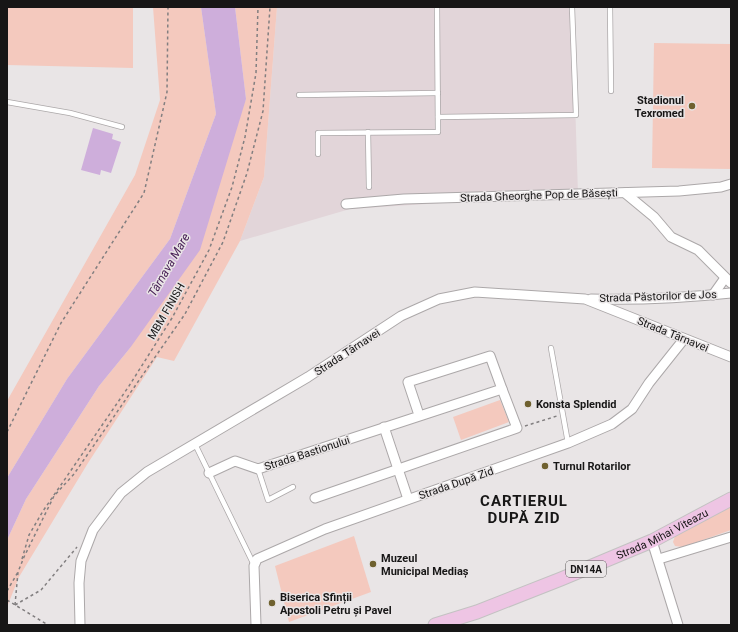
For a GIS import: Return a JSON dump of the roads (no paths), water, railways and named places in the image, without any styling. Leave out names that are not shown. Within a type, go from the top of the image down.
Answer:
[{"type":"main road","name":"Strada Mihai Viteazu","points":[[435,625],[477,612],[652,541],[731,499]]},
{"type":"street","name":"Strada Gheorghe Pop de Băsești","points":[[346,204],[404,199],[679,191],[721,187],[731,184]]},
{"type":"street","name":"Strada Păstorilor de Jos","points":[[625,193],[654,217],[670,237],[698,250],[728,280]]},
{"type":"street","points":[[713,295],[728,280]]},
{"type":"street","name":"Strada Târnavei","points":[[80,625],[79,583],[81,561],[93,530],[121,493],[147,472],[308,377],[401,316],[439,299],[476,292],[585,299],[731,357]]},
{"type":"street","name":"Strada Păstorilor de Jos","points":[[585,299],[636,300],[731,293]]},
{"type":"street","name":"Strada După Zid","points":[[254,566],[258,559],[268,553],[325,529],[568,443],[612,424],[632,409],[649,383],[684,339]]},
{"type":"street","points":[[315,498],[517,428],[490,356],[408,382],[419,415]]},
{"type":"street","name":"Strada Bastionului","points":[[209,473],[235,461],[258,469],[502,389]]},
{"type":"street","points":[[384,427],[408,499]]},
{"type":"street","name":"Strada Mihai Viteazu","points":[[658,559],[731,537]]},
{"type":"street","points":[[652,541],[678,625]]},
{"type":"street","points":[[254,566],[256,625]]},
{"type":"lane","points":[[318,154],[318,133],[438,132],[437,7]]},
{"type":"lane","points":[[438,117],[576,115],[572,7]]},
{"type":"lane","points":[[610,7],[612,91]]},
{"type":"lane","points":[[299,95],[438,93]]},
{"type":"lane","points":[[7,102],[70,113],[122,128]]},
{"type":"lane","points":[[368,132],[369,187]]},
{"type":"lane","points":[[551,348],[568,443]]},
{"type":"lane","points":[[195,444],[254,566]]},
{"type":"lane","points":[[258,469],[268,500],[293,487]]},
{"type":"water","name":"Târnava Mare","points":[[201,7],[235,7],[246,99],[200,250],[130,348],[99,386],[26,499],[7,540],[7,478],[67,379],[170,239],[216,114]]},
{"type":"water","points":[[93,128],[113,134],[112,139],[121,142],[111,173],[101,170],[100,175],[81,170]]},
{"type":"place","name":"Stadionul Texromed","points":[[692,106]]},
{"type":"place","name":"Konsta Splendid","points":[[528,404]]},
{"type":"place","name":"Turnul Rotarilor","points":[[545,466]]},
{"type":"place","name":"Muzeul Municipal Mediaș","points":[[373,564]]},
{"type":"place","name":"Biserica Sfinții Apostoli Petru și Pavel","points":[[272,603]]},
{"type":"district","name":"CARTIERUL DUPĂ ZID","points":[[524,510]]}]
